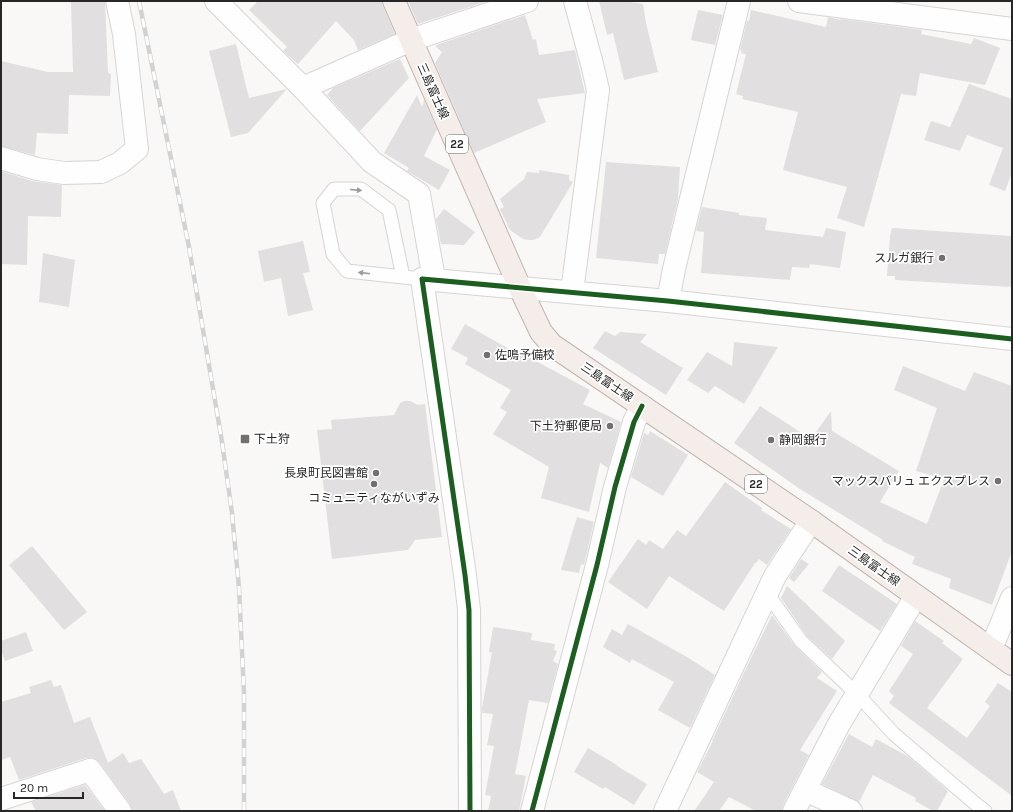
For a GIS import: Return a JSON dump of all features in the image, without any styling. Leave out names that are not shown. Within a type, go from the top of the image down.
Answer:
[{"type":"main road","name":"三島富士線","points":[[394,1],[520,288],[541,332],[552,346],[811,521],[1012,664]]},
{"type":"street","points":[[1,158],[37,169],[64,173],[101,172],[120,163],[137,149],[124,34],[117,1]]},
{"type":"street","points":[[216,1],[303,88],[372,162],[419,194],[419,278],[465,575],[468,610],[470,811]]},
{"type":"street","points":[[303,88],[411,40],[527,1]]},
{"type":"street","points":[[572,292],[598,90],[575,1]]},
{"type":"street","points":[[668,301],[674,269],[739,1]]},
{"type":"street","points":[[799,1],[1012,29]]},
{"type":"street","points":[[419,278],[668,301],[1012,339]]},
{"type":"street","points":[[532,811],[597,565],[615,487],[634,422],[642,406]]},
{"type":"street","points":[[665,811],[775,576],[811,521]]},
{"type":"street","points":[[794,811],[839,724],[916,596]]},
{"type":"street","points":[[991,649],[1012,598]]},
{"type":"street","points":[[4,811],[1,800],[90,770],[120,811]]},
{"type":"street","points":[[805,790],[850,811]]},
{"type":"lane","points":[[334,189],[361,189],[389,210],[419,278],[347,270],[333,254],[324,203],[334,189]]},
{"type":"lane","points":[[767,593],[801,641],[857,694],[894,734],[985,811]]},
{"type":"building","points":[[71,1],[105,1],[108,73],[111,74],[110,96],[69,95],[68,134],[37,133],[35,155],[1,146],[1,61],[48,72],[73,72]]},
{"type":"building","points":[[258,1],[382,1],[395,34],[358,50],[354,40],[336,21],[298,64],[283,51],[287,47],[249,10]]},
{"type":"building","points":[[408,1],[488,1],[418,24]]},
{"type":"building","points":[[599,1],[624,1],[643,4],[658,72],[624,80],[613,33],[607,35]]},
{"type":"building","points":[[698,10],[723,15],[715,45],[691,40]]},
{"type":"building","points":[[751,10],[826,27],[828,17],[922,30],[921,34],[971,44],[974,38],[1000,48],[985,85],[920,73],[916,96],[901,94],[864,227],[837,218],[847,187],[783,170],[798,112],[742,99],[743,96],[736,94],[746,54],[741,53],[742,51],[740,50]]},
{"type":"building","points":[[525,15],[533,40],[536,39],[539,55],[575,50],[585,93],[537,99],[546,122],[474,153],[435,63],[442,52],[436,47],[436,45]]},
{"type":"building","points":[[236,44],[249,98],[287,89],[248,133],[231,137],[209,51]]},
{"type":"building","points":[[400,59],[409,78],[360,131],[327,95],[333,88]]},
{"type":"building","points":[[969,84],[1012,99],[1012,173],[1005,191],[989,185],[1003,148],[967,135],[960,151],[924,140],[931,121],[950,127]]},
{"type":"building","points":[[417,95],[422,107],[424,100],[437,129],[424,156],[450,170],[439,190],[407,171],[409,168],[384,153]]},
{"type":"building","points":[[606,162],[680,167],[678,199],[665,254],[659,254],[658,264],[596,258]]},
{"type":"building","points":[[539,170],[569,175],[569,180],[573,182],[540,237],[534,240],[523,239],[510,230],[500,209],[504,207],[500,199],[524,179],[527,172],[539,173]]},
{"type":"building","points":[[1,171],[32,181],[62,185],[61,217],[28,216],[27,265],[1,264]]},
{"type":"building","points":[[702,207],[739,213],[739,215],[767,218],[765,230],[823,237],[826,228],[846,232],[840,268],[810,264],[809,268],[792,267],[790,280],[701,273],[704,232],[696,231]]},
{"type":"building","points":[[444,209],[475,232],[464,245],[441,244],[436,219]]},
{"type":"building","points":[[892,228],[1012,236],[1012,287],[895,280],[895,276],[887,276]]},
{"type":"building","points":[[303,241],[310,272],[303,273],[313,310],[288,316],[281,278],[264,282],[258,251]]},
{"type":"building","points":[[43,253],[75,260],[69,307],[39,302]]},
{"type":"building","points":[[465,324],[518,354],[519,352],[590,390],[583,404],[621,422],[608,468],[600,463],[589,512],[541,498],[549,467],[493,434],[507,412],[500,408],[511,390],[465,364],[468,358],[451,349]]},
{"type":"building","points":[[605,331],[615,336],[620,332],[647,334],[640,342],[683,368],[666,395],[593,348]]},
{"type":"building","points":[[734,342],[778,347],[744,404],[715,386],[708,393],[687,380],[707,352],[732,366]]},
{"type":"building","points":[[903,366],[965,391],[974,372],[1012,386],[1012,551],[992,605],[949,588],[951,579],[912,564],[915,557],[882,541],[883,540],[800,489],[734,443],[760,406],[811,439],[831,411],[832,431],[899,471],[880,502],[927,524],[944,479],[916,471],[937,408],[894,390]]},
{"type":"building","name":"コミュニティながいずみ","points":[[410,401],[418,405],[425,404],[442,537],[415,540],[408,550],[332,559],[317,430],[332,429],[331,420],[394,415],[400,403]]},
{"type":"building","points":[[650,431],[688,455],[663,496],[631,477],[644,433],[648,435]]},
{"type":"building","points":[[725,482],[762,508],[761,510],[791,529],[767,565],[759,559],[755,563],[724,611],[669,576],[647,609],[608,582],[638,539],[646,545],[649,540],[663,549],[677,530],[686,536]]},
{"type":"building","points":[[577,517],[594,522],[584,565],[581,564],[579,573],[561,570]]},
{"type":"building","points":[[32,546],[87,612],[64,630],[9,565]]},
{"type":"building","points":[[801,559],[809,564],[794,582],[789,578]]},
{"type":"building","points":[[839,565],[897,604],[880,631],[822,591]]},
{"type":"building","points":[[787,586],[845,641],[832,659],[807,636],[781,598]]},
{"type":"building","points":[[772,615],[795,646],[822,672],[817,678],[837,691],[800,750],[809,755],[783,805],[782,811],[756,811],[729,797],[719,811],[694,811],[714,782],[697,772]]},
{"type":"building","points":[[915,621],[944,641],[942,643],[963,659],[927,708],[967,738],[990,706],[985,702],[998,683],[1012,692],[1012,796],[889,703],[894,696],[889,691],[913,654],[901,646]]},
{"type":"building","points":[[628,624],[687,657],[715,675],[690,728],[658,710],[674,682],[632,659],[630,663],[603,647],[612,629],[622,635]]},
{"type":"building","points":[[493,627],[532,633],[531,640],[555,644],[554,650],[557,651],[553,661],[558,664],[548,703],[529,700],[515,774],[526,776],[519,811],[488,811],[491,796],[485,795],[494,746],[487,745],[493,714],[482,713],[482,708],[492,652],[489,652]]},
{"type":"building","points":[[26,632],[33,651],[5,661],[1,650],[1,641]]},
{"type":"building","points":[[51,680],[54,687],[61,685],[74,723],[90,717],[108,763],[123,753],[129,763],[141,759],[164,794],[173,790],[181,811],[132,811],[130,804],[100,763],[93,758],[86,758],[19,780],[10,757],[1,760],[1,702],[31,693],[29,687]]},
{"type":"building","points":[[849,734],[872,747],[876,739],[909,757],[948,791],[937,811],[933,811],[915,801],[916,798],[873,775],[859,802],[822,784]]},
{"type":"building","points":[[588,748],[647,784],[634,805],[605,787],[603,789],[574,772]]},
{"type":"building","points":[[85,785],[105,811],[36,811],[31,802]]},
{"type":"railway","points":[[139,1],[189,247],[222,442],[232,513],[239,588],[244,693],[244,811]]},
{"type":"cycle path","points":[[470,811],[469,610],[422,279],[668,301],[1012,339]]},
{"type":"cycle path","points":[[532,811],[597,565],[615,487],[634,422],[642,406]]},
{"type":"place","name":"スルガ銀行","points":[[942,258]]},
{"type":"place","name":"佐鳴予備校","points":[[487,355]]},
{"type":"place","name":"下土狩郵便局","points":[[610,426]]},
{"type":"place","name":"下土狩","points":[[245,439]]},
{"type":"place","name":"静岡銀行","points":[[771,440]]},
{"type":"place","name":"長泉町民図書館","points":[[376,473]]},
{"type":"place","name":"マックスバリュ エクスプレス","points":[[998,481]]},
{"type":"place","name":"コミュニティながいずみ","points":[[374,484]]}]
